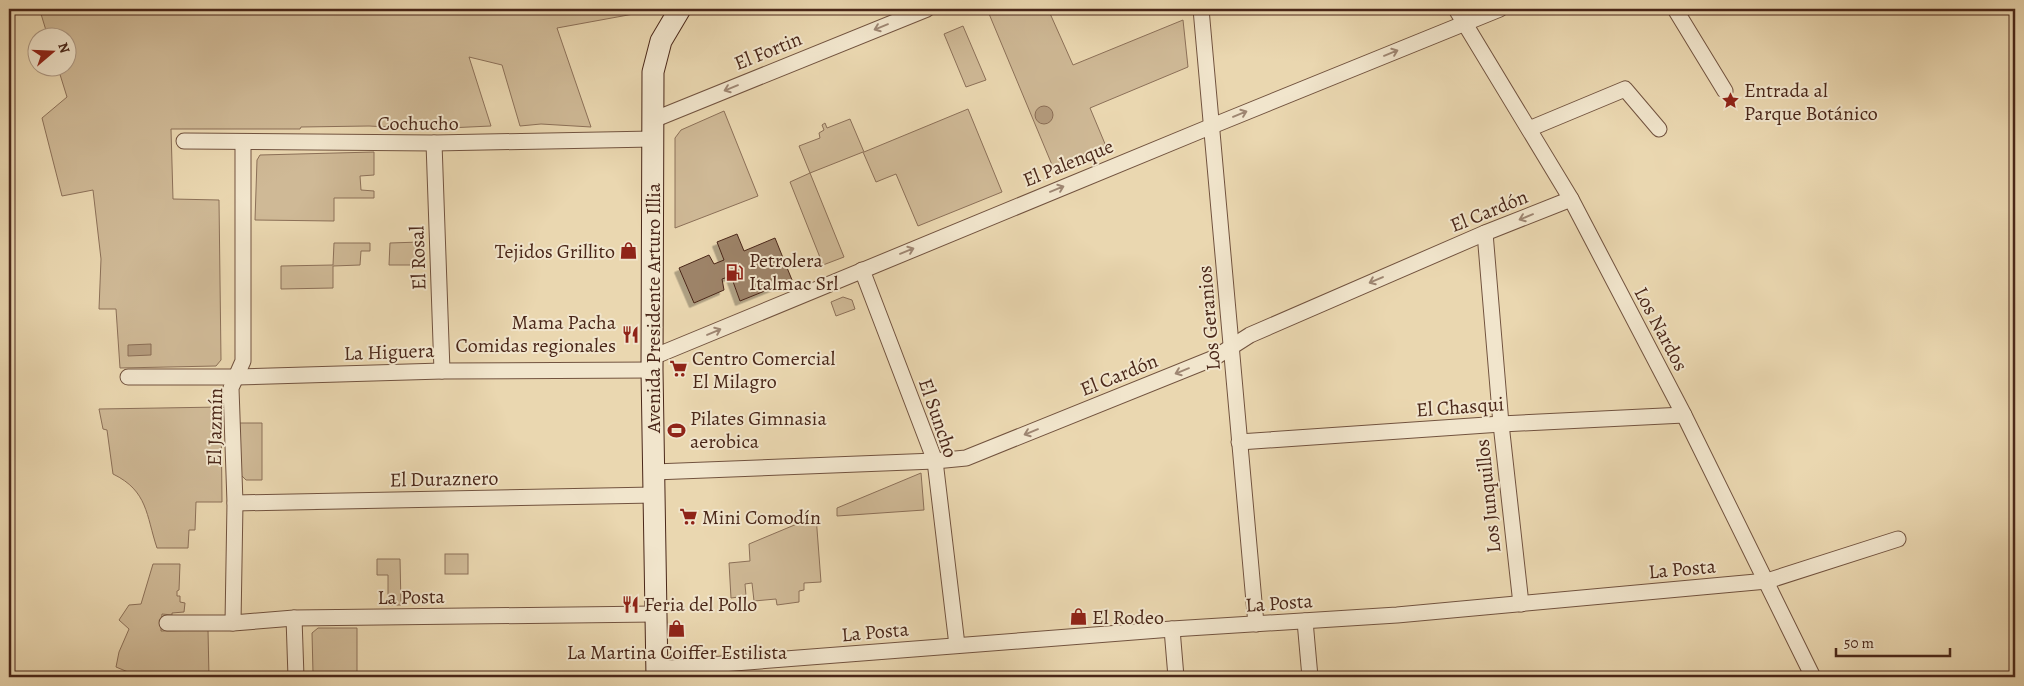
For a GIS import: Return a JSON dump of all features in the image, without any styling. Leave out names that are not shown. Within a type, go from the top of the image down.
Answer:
[{"type":"main road","name":"Avenida Presidente Arturo Illia","points":[[657,673],[652,364],[653,72],[661,41],[680,9]]},
{"type":"street","name":"El Fortin","points":[[653,129],[926,9]]},
{"type":"street","name":"Los Geranios","points":[[1201,9],[1256,624]]},
{"type":"street","name":"Los Nardos","points":[[1456,9],[1571,199],[1684,415],[1813,677]]},
{"type":"street","name":"El Palenque","points":[[652,364],[862,270],[1500,9]]},
{"type":"street","points":[[1675,9],[1725,92]]},
{"type":"street","points":[[1529,129],[1624,89],[1659,129]]},
{"type":"street","name":"Cochucho","points":[[184,141],[434,143],[653,129]]},
{"type":"street","name":"El Jazmín","points":[[233,623],[235,503],[231,388],[243,361],[243,142]]},
{"type":"street","name":"El Rosal","points":[[434,143],[442,371]]},
{"type":"street","name":"El Cardón","points":[[654,472],[935,461],[966,458],[1214,358],[1250,335],[1485,233],[1571,199]]},
{"type":"street","name":"Los Junquillos","points":[[1485,233],[1500,424],[1520,604]]},
{"type":"street","name":"El Suncho","points":[[862,270],[935,461],[957,645]]},
{"type":"street","name":"La Higuera","points":[[128,377],[236,377],[652,364]]},
{"type":"street","name":"El Chasqui","points":[[1239,442],[1500,424],[1684,415]]},
{"type":"street","name":"El Duraznero","points":[[235,503],[654,495]]},
{"type":"street","name":"La Posta","points":[[657,673],[957,645],[1305,621],[1520,604],[1767,581],[1898,539]]},
{"type":"street","name":"La Posta","points":[[167,623],[233,623],[294,618],[655,614]]},
{"type":"street","points":[[294,618],[296,677]]},
{"type":"street","points":[[1305,621],[1310,677]]},
{"type":"street","points":[[1172,629],[1176,677]]},
{"type":"shaded area","points":[[42,9],[651,9],[650,11],[557,28],[591,127],[541,124],[520,126],[502,65],[469,57],[491,126],[426,129],[369,126],[301,127],[300,129],[171,129],[173,199],[219,200],[221,360],[216,366],[120,368],[116,309],[99,309],[101,259],[93,190],[62,196],[42,118],[67,97],[61,78],[78,78],[78,28],[45,28],[41,14]]},
{"type":"shaded area","points":[[987,9],[1048,9],[1073,65],[1183,20],[1188,67],[1090,108],[1108,151],[1055,172]]},
{"type":"shaded area","points":[[963,26],[986,80],[966,87],[944,34]]},
{"type":"shaded area","points":[[1044,106],[1050,109],[1053,115],[1050,121],[1044,124],[1038,121],[1035,115],[1038,109]]},
{"type":"shaded area","points":[[968,109],[1002,192],[918,226],[896,174],[876,182],[863,152],[810,173],[799,146],[820,138],[819,133],[824,130],[822,125],[825,123],[827,128],[850,119],[864,152]]},
{"type":"shaded area","points":[[724,111],[758,196],[675,228],[675,138],[681,130]]},
{"type":"shaded area","points":[[374,152],[374,175],[360,176],[361,190],[374,191],[374,198],[334,198],[334,221],[255,220],[257,160],[260,155]]},
{"type":"shaded area","points":[[810,173],[844,257],[823,265],[790,182]]},
{"type":"shaded area","points":[[420,242],[420,265],[389,265],[390,243]]},
{"type":"shaded area","points":[[334,243],[370,243],[370,251],[361,251],[360,265],[333,266],[333,288],[281,289],[281,266],[333,265]]},
{"type":"shaded area","points":[[843,297],[852,300],[855,309],[836,316],[831,302]]},
{"type":"shaded area","points":[[151,344],[151,355],[128,356],[128,345]]},
{"type":"shaded area","points":[[221,407],[222,502],[196,502],[195,530],[189,530],[188,548],[157,548],[144,505],[139,496],[133,488],[113,474],[107,430],[103,429],[99,409]]},
{"type":"shaded area","points":[[239,423],[262,423],[262,480],[246,480],[240,474]]},
{"type":"shaded area","points":[[921,473],[924,510],[837,516],[837,508]]},
{"type":"shaded area","points":[[816,516],[821,582],[804,583],[804,590],[799,591],[799,602],[777,605],[776,599],[754,601],[752,583],[745,584],[746,596],[731,598],[729,563],[750,561],[749,544]]},
{"type":"shaded area","points":[[445,554],[468,554],[468,574],[445,574]]},
{"type":"shaded area","points":[[377,559],[400,559],[401,605],[388,605],[388,575],[377,575]]},
{"type":"shaded area","points":[[153,564],[180,564],[177,596],[180,596],[180,602],[185,603],[184,612],[172,613],[172,615],[162,614],[161,631],[208,630],[209,677],[131,677],[128,672],[116,667],[119,652],[129,629],[119,620],[129,605],[141,604]]},
{"type":"shaded area","points":[[318,628],[357,628],[357,673],[313,673],[312,633]]},
{"type":"building","name":"Petrolera Italmac Srl","points":[[737,234],[744,251],[775,238],[792,280],[740,301],[731,276],[722,279],[724,290],[694,303],[679,268],[709,255],[714,264],[724,260],[717,242]]},
{"type":"place","name":"Entrada al Parque Botánico","points":[[1730,101]]},
{"type":"place","name":"Tejidos Grillito","points":[[629,251]]},
{"type":"place","name":"Petrolera Italmac Srl","points":[[735,272]]},
{"type":"place","name":"Mama Pacha Comidas regionales","points":[[630,334]]},
{"type":"place","name":"Centro Comercial El Milagro","points":[[678,369]]},
{"type":"place","name":"Pilates Gimnasia aerobica","points":[[676,430]]},
{"type":"place","name":"Mini Comodín","points":[[688,517]]},
{"type":"place","name":"Feria del Pollo","points":[[630,604]]},
{"type":"place","name":"El Rodeo","points":[[1078,617]]},
{"type":"place","name":"La Martina Coiffer Estilista","points":[[677,628]]}]
